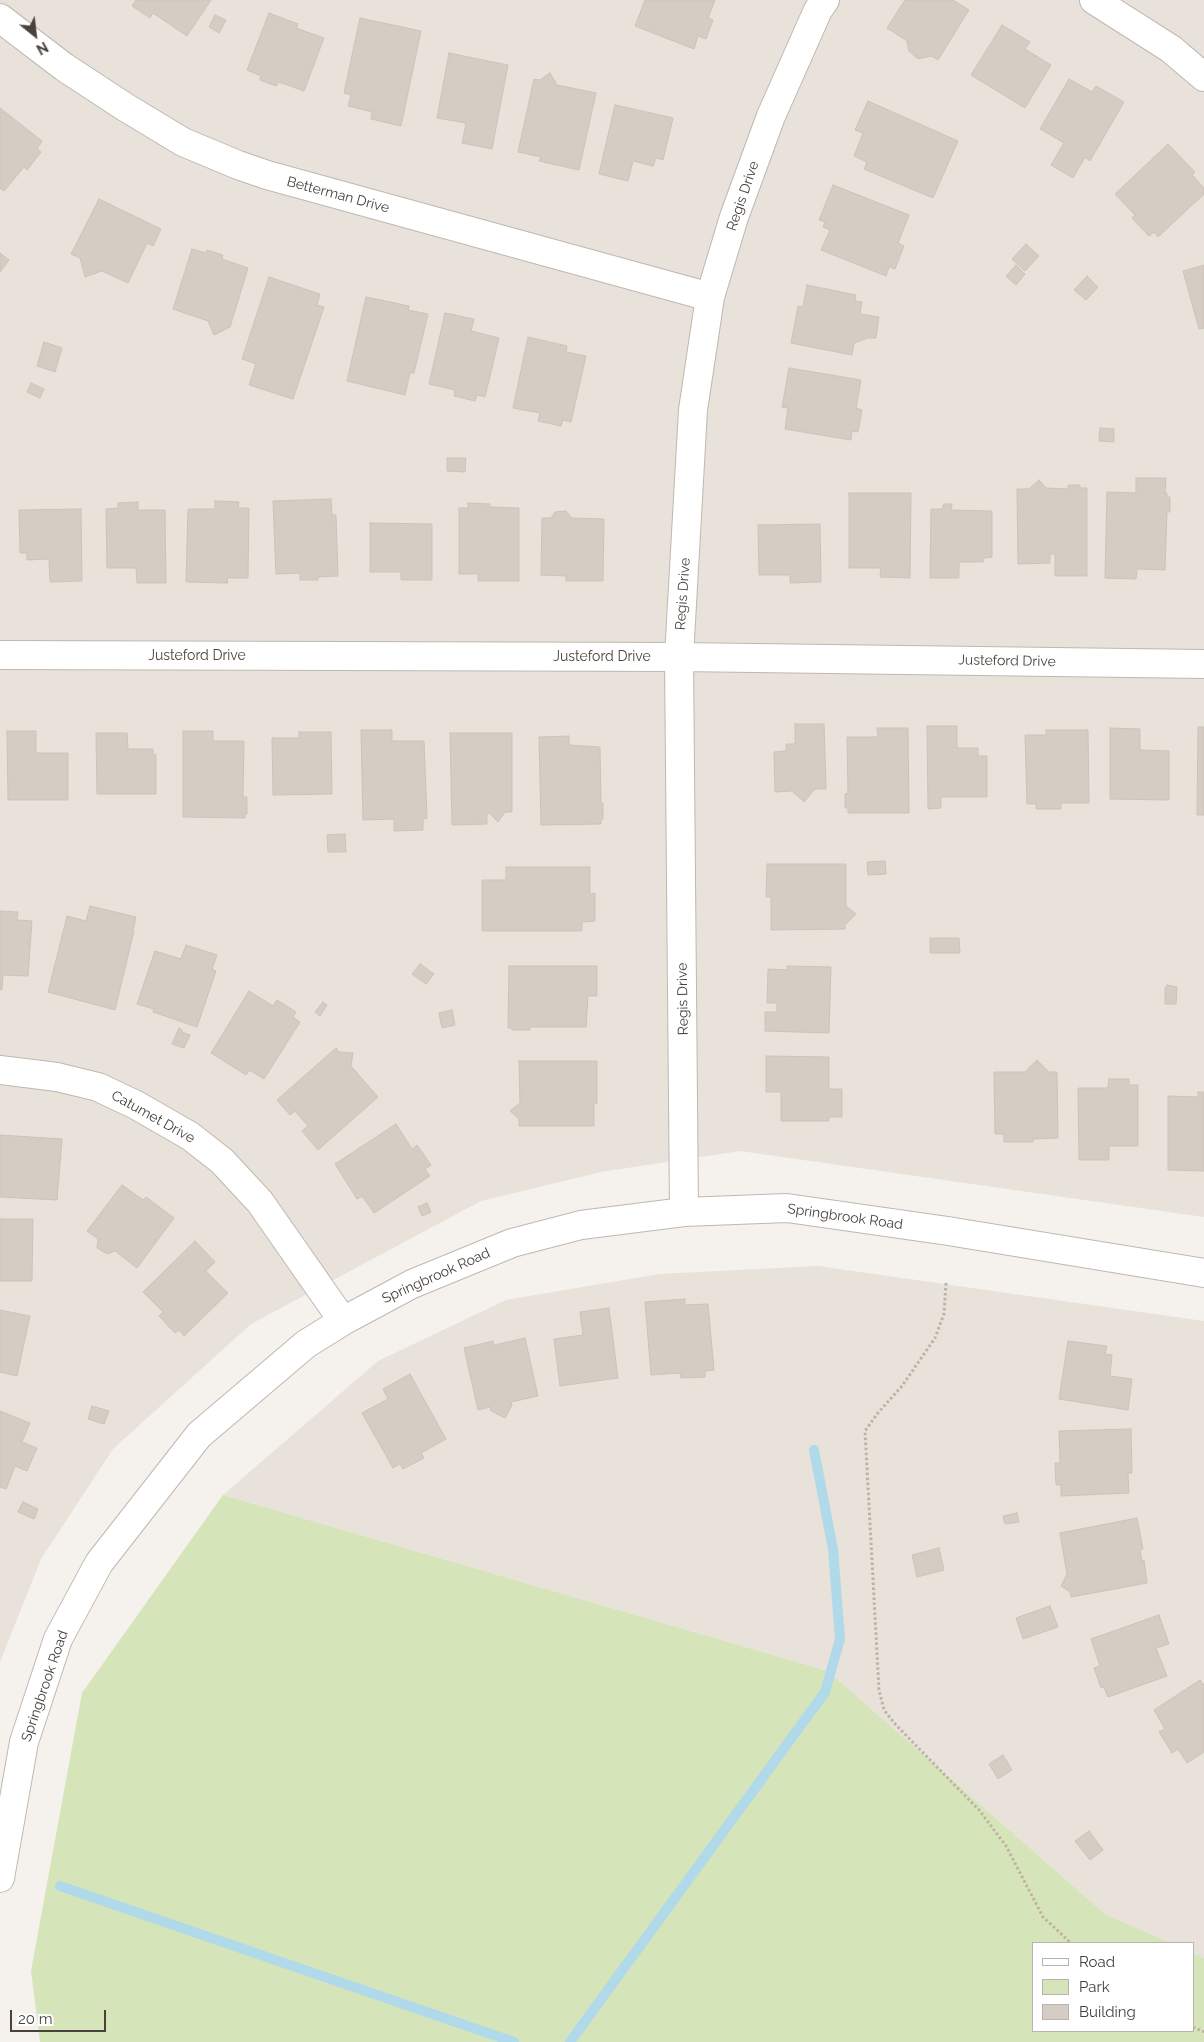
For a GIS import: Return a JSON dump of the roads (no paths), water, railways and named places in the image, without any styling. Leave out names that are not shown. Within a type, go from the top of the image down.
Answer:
[{"type":"street","name":"Regis Drive","points":[[684,1212],[679,657],[693,410],[710,297],[734,217],[771,116],[818,10],[825,0]]},
{"type":"street","points":[[1094,0],[1172,49],[1204,77]]},
{"type":"street","name":"Betterman Drive","points":[[0,18],[64,67],[125,107],[183,142],[238,165],[266,175],[710,297]]},
{"type":"street","name":"Justeford Drive","points":[[0,655],[679,657],[1204,664]]},
{"type":"street","name":"Catumet Drive","points":[[0,1070],[57,1077],[98,1087],[136,1105],[190,1136],[222,1161],[260,1202],[343,1320]]},
{"type":"street","name":"Springbrook Road","points":[[0,1878],[24,1742],[58,1639],[99,1563],[199,1435],[306,1344],[343,1320],[412,1284],[512,1243],[581,1225],[684,1212],[787,1208],[948,1231],[1204,1273]]},
{"type":"waterway","points":[[570,2042],[825,1692],[840,1639],[833,1549],[814,1450]]},
{"type":"waterway","points":[[60,1886],[514,2042]]}]
